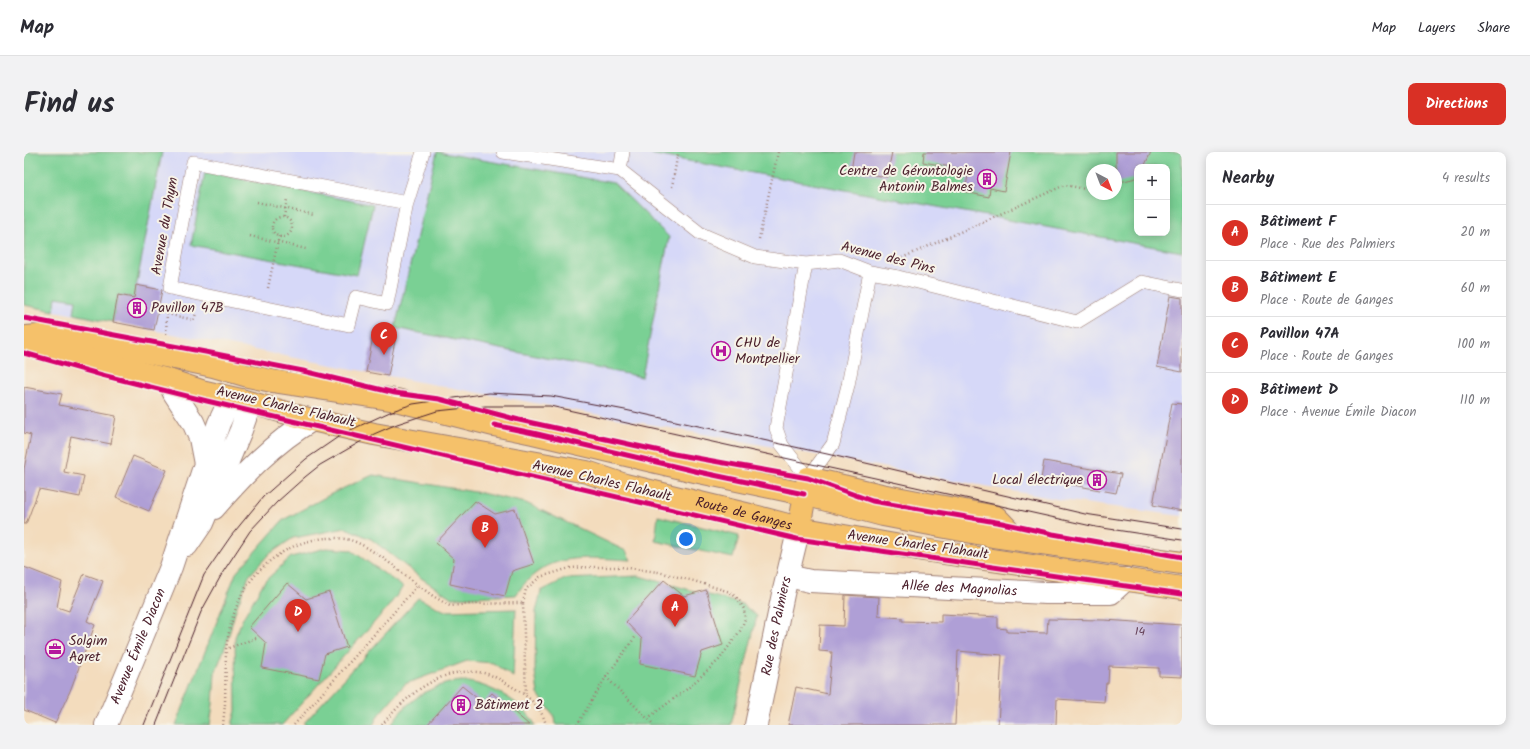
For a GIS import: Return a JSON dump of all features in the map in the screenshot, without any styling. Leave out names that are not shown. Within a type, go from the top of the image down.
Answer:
[{"type":"main road","name":"Avenue Charles Flahault","points":[[60,334],[213,366],[248,376],[241,400],[201,391],[168,380],[60,352],[24,338],[60,334]]},
{"type":"main road","name":"Route de Ganges","points":[[248,376],[396,400],[494,425],[699,472],[803,503],[923,550],[1182,588]]},
{"type":"main road","points":[[241,400],[312,420],[374,434],[588,472],[636,475],[803,503]]},
{"type":"main road","name":"Route de Ganges","points":[[803,503],[882,515],[1017,539],[1182,563]]},
{"type":"street","name":"Avenue Émile Diacon","points":[[168,380],[174,393],[193,422],[200,438],[205,464]]},
{"type":"street","name":"Avenue Émile Diacon","points":[[106,725],[171,568],[219,423],[227,406],[241,400],[248,410],[202,523]]},
{"type":"street","name":"Avenue Émile Diacon","points":[[171,568],[202,523],[232,488],[277,444],[312,420]]},
{"type":"street","name":"Rue des Palmiers","points":[[756,725],[803,503]]},
{"type":"street","name":"Allée des Magnolias","points":[[788,576],[810,581],[1046,593],[1111,593],[1126,579]]},
{"type":"lane","name":"Avenue du Thym","points":[[407,203],[192,157],[170,288],[349,325],[356,297],[387,304],[407,203],[423,152]]},
{"type":"lane","points":[[503,152],[620,170],[623,152]]},
{"type":"lane","name":"Avenue des Pins","points":[[620,170],[701,234],[755,257],[806,264],[839,260],[870,272],[898,277],[1077,322],[1142,282],[1182,290]]},
{"type":"lane","points":[[803,503],[776,428],[806,264]]},
{"type":"lane","points":[[803,503],[834,444],[848,385],[870,272]]},
{"type":"path","points":[[668,209],[678,152]]},
{"type":"path","points":[[755,257],[778,152]]},
{"type":"path","points":[[870,272],[1065,185],[1085,189]]},
{"type":"path","points":[[257,202],[314,214]]},
{"type":"path","points":[[277,218],[287,218],[291,222],[292,229],[289,234],[283,237],[279,236],[272,229],[273,223],[277,218]]},
{"type":"path","points":[[250,236],[306,249]]},
{"type":"path","points":[[264,308],[279,236]]},
{"type":"path","points":[[173,335],[166,334],[168,314],[194,320],[202,295]]},
{"type":"path","points":[[223,725],[226,704],[226,649],[236,609],[246,587],[257,573],[279,554],[299,543],[327,538],[351,540],[372,551],[433,596],[450,606],[523,603]]},
{"type":"path","points":[[526,696],[523,603],[526,589],[540,577],[570,568],[621,567],[658,572],[730,592],[738,599],[744,609],[745,619],[740,631],[718,660],[687,689],[648,718]]},
{"type":"path","points":[[295,725],[418,585]]},
{"type":"path","points":[[577,725],[606,677],[636,636]]},
{"type":"path","points":[[226,649],[256,638]]},
{"type":"path","points":[[382,725],[396,708],[413,694],[433,681],[453,674],[477,672],[497,677],[526,696],[539,708],[546,725]]},
{"type":"path","points":[[606,677],[654,725]]},
{"type":"shaded area","name":"CHU de Montpellier","points":[[24,152],[1182,152],[1182,516],[1062,500],[404,379],[24,305]]},
{"type":"green space","points":[[24,152],[162,152],[134,298],[118,295],[113,322],[74,314],[76,300],[56,297],[54,311],[24,305]]},
{"type":"green space","points":[[437,152],[614,183],[669,237],[642,377],[395,328]]},
{"type":"green space","points":[[651,152],[1182,152],[1182,252],[650,154]]},
{"type":"green space","points":[[205,172],[373,205],[357,275],[191,245]]},
{"type":"green space","points":[[373,475],[481,493],[526,503],[626,551],[631,560],[582,558],[567,560],[540,570],[528,580],[516,595],[452,598],[421,578],[371,539],[346,528],[293,538],[268,555],[249,576],[236,609],[227,642],[215,673],[210,725],[176,725],[236,573],[283,520],[335,492]]},
{"type":"green space","points":[[658,516],[739,536],[733,558],[655,541]]},
{"type":"green space","points":[[326,548],[351,550],[403,587],[388,607],[282,725],[232,725],[236,711],[235,637],[243,618],[264,582],[291,557]]},
{"type":"green space","points":[[639,576],[742,604],[757,616],[731,725],[556,725],[555,717],[538,694],[535,671],[536,612],[541,591],[565,579]]},
{"type":"green space","points":[[418,598],[445,611],[516,609],[513,677],[493,663],[467,661],[405,684],[379,714],[373,725],[305,725],[304,723]]},
{"type":"green space","points":[[462,681],[482,685],[514,701],[530,717],[535,725],[391,725],[404,708],[422,694],[441,685]]},
{"type":"building","name":"Centre de Gérontologie Antonin Balmes","points":[[854,152],[892,152],[887,177],[851,171]]},
{"type":"building","name":"Centre de Gérontologie Antonin Balmes","points":[[924,152],[1011,152],[1004,191],[990,188],[989,197],[965,192],[969,170],[923,162]]},
{"type":"building","points":[[1116,152],[1151,152],[1145,164],[1134,164],[1134,178],[1122,182],[1122,164],[1116,164]]},
{"type":"building","name":"Pavillon 47B","points":[[136,285],[162,290],[154,330],[113,322],[118,295],[134,298]]},
{"type":"building","points":[[1170,296],[1182,298],[1182,372],[1157,367]]},
{"type":"building","points":[[374,332],[396,336],[388,376],[366,372]]},
{"type":"building","points":[[24,387],[62,394],[59,405],[116,416],[111,444],[71,436],[64,472],[84,476],[80,497],[39,489],[26,524],[24,524],[24,469],[31,435],[24,433]]},
{"type":"building","points":[[1172,403],[1182,404],[1182,511],[1153,505]]},
{"type":"building","points":[[133,456],[167,470],[149,511],[116,497]]},
{"type":"building","points":[[1044,461],[1121,474],[1116,493],[1041,479]]},
{"type":"building","points":[[475,501],[495,514],[515,509],[534,564],[512,571],[505,596],[450,584],[454,559],[436,543]]},
{"type":"building","points":[[24,567],[62,582],[57,607],[69,611],[84,574],[103,581],[87,621],[95,625],[70,691],[55,723],[24,710]]},
{"type":"building","points":[[664,580],[684,596],[706,590],[723,645],[702,652],[695,676],[640,664],[642,639],[626,622]]},
{"type":"building","points":[[287,583],[306,599],[329,592],[347,647],[325,654],[319,679],[262,668],[266,643],[249,627]]},
{"type":"building","points":[[845,595],[879,597],[878,616],[902,618],[902,621],[941,622],[941,614],[998,617],[998,628],[1007,629],[1007,632],[1047,633],[1048,619],[1104,620],[1182,625],[1182,677],[1159,676],[1159,668],[1109,666],[1108,683],[1106,683],[1104,702],[1057,699],[1056,725],[998,725],[1002,655],[958,651],[955,725],[788,725],[796,687],[828,694],[832,652],[819,651],[820,625],[844,626]]},
{"type":"building","name":"Bâtiment 2","points":[[462,686],[483,703],[492,693],[529,725],[427,725]]},
{"type":"tram line","points":[[144,725],[204,575],[231,536],[263,497],[306,459],[344,433],[392,411],[413,404],[489,393],[551,396],[625,410],[827,454],[1085,514],[1182,529]]},
{"type":"tram line","points":[[156,725],[201,612],[223,572],[250,531],[277,502],[320,465],[374,434],[397,424],[437,411],[485,406],[550,406],[1096,527],[1182,540]]},
{"type":"cycle path","points":[[24,318],[303,371],[395,393],[439,399],[519,420],[674,454],[808,478],[872,501],[1002,523],[1053,534],[1182,557]]},
{"type":"cycle path","points":[[24,353],[102,375],[207,401],[797,539],[1182,594]]},
{"type":"cycle path","points":[[494,425],[699,472],[804,494]]},
{"type":"place","name":"Centre de Gérontologie Antonin Balmes","points":[[987,179]]},
{"type":"place","name":"Pavillon 47B","points":[[137,308]]},
{"type":"place","name":"CHU de Montpellier","points":[[721,351]]},
{"type":"place","name":"Pavillon 47A","points":[[384,355]]},
{"type":"place","name":"Local électrique","points":[[1097,480]]},
{"type":"place","name":"Bâtiment E","points":[[485,548]]},
{"type":"place","name":"Bâtiment F","points":[[675,627]]},
{"type":"place","name":"Bâtiment D","points":[[298,632]]},
{"type":"place","name":"Solgim Agret","points":[[55,649]]},
{"type":"place","name":"Bâtiment 2","points":[[461,705]]}]
